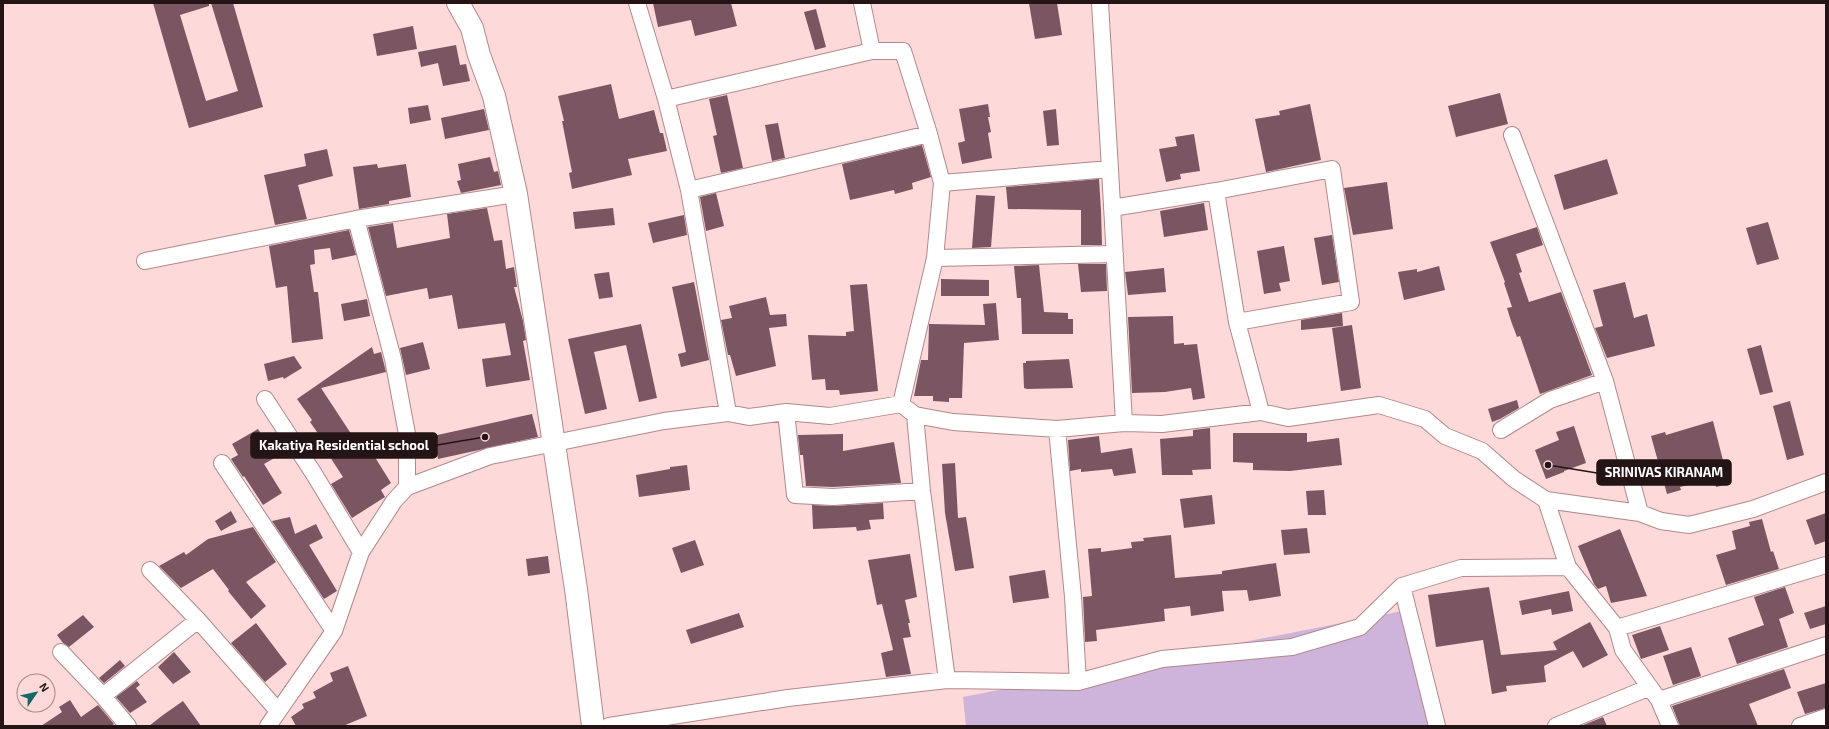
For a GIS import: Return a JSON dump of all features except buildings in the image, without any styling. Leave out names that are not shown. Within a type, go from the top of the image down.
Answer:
[{"type":"main road","points":[[458,3],[472,28],[479,55],[494,96],[516,194],[576,589],[593,726]]},
{"type":"street","points":[[637,3],[666,99],[689,190],[728,414]]},
{"type":"street","points":[[862,3],[872,51]]},
{"type":"street","points":[[1100,3],[1124,423]]},
{"type":"street","points":[[666,99],[872,51],[903,51],[929,134],[942,183],[935,258],[901,404]]},
{"type":"street","points":[[689,190],[929,134]]},
{"type":"street","points":[[1512,135],[1605,381],[1640,513]]},
{"type":"street","points":[[1112,208],[1216,191],[1332,169],[1352,302],[1237,322]]},
{"type":"street","points":[[942,183],[1110,170]]},
{"type":"street","points":[[1216,191],[1237,322],[1261,412]]},
{"type":"street","points":[[145,261],[356,219],[516,194]]},
{"type":"street","points":[[356,219],[394,359],[407,434],[408,487]]},
{"type":"street","points":[[935,258],[1115,254]]},
{"type":"street","points":[[1501,430],[1550,400],[1605,381]]},
{"type":"street","points":[[265,399],[314,474],[361,552]]},
{"type":"street","points":[[268,726],[334,631],[361,552],[394,501],[408,487],[490,456],[664,421],[728,414],[749,417],[786,412],[830,416],[901,404],[915,415],[953,422],[1056,429],[1124,423],[1162,424],[1261,412],[1288,418],[1379,405],[1425,419],[1445,436],[1482,451],[1514,479],[1546,500],[1640,513],[1661,521],[1689,525],[1754,509],[1826,482]]},
{"type":"street","points":[[786,412],[795,495],[833,497],[922,491]]},
{"type":"street","points":[[915,415],[922,491],[947,680]]},
{"type":"street","points":[[1056,429],[1073,597],[1078,682]]},
{"type":"street","points":[[222,462],[334,631]]},
{"type":"street","points":[[1546,500],[1568,567],[1617,628],[1623,650],[1659,700],[1670,726]]},
{"type":"street","points":[[1617,628],[1826,565]]},
{"type":"street","points":[[609,726],[788,698],[947,680],[1078,682],[1162,659],[1292,648],[1360,628],[1402,586],[1461,568],[1568,567]]},
{"type":"street","points":[[150,570],[198,620],[278,711]]},
{"type":"street","points":[[1402,586],[1437,726]]},
{"type":"street","points":[[103,696],[198,620]]},
{"type":"street","points":[[1659,700],[1826,645]]},
{"type":"street","points":[[62,652],[103,696],[128,726]]},
{"type":"street","points":[[1556,726],[1650,687]]},
{"type":"street","points":[[1800,726],[1826,717]]},
{"type":"shaded area","points":[[1408,610],[1437,726],[966,726],[963,697]]},
{"type":"place","name":"Kakatiya Residential school","points":[[485,437]]},
{"type":"place","name":"SRINIVAS KIRANAM","points":[[1548,465]]}]
